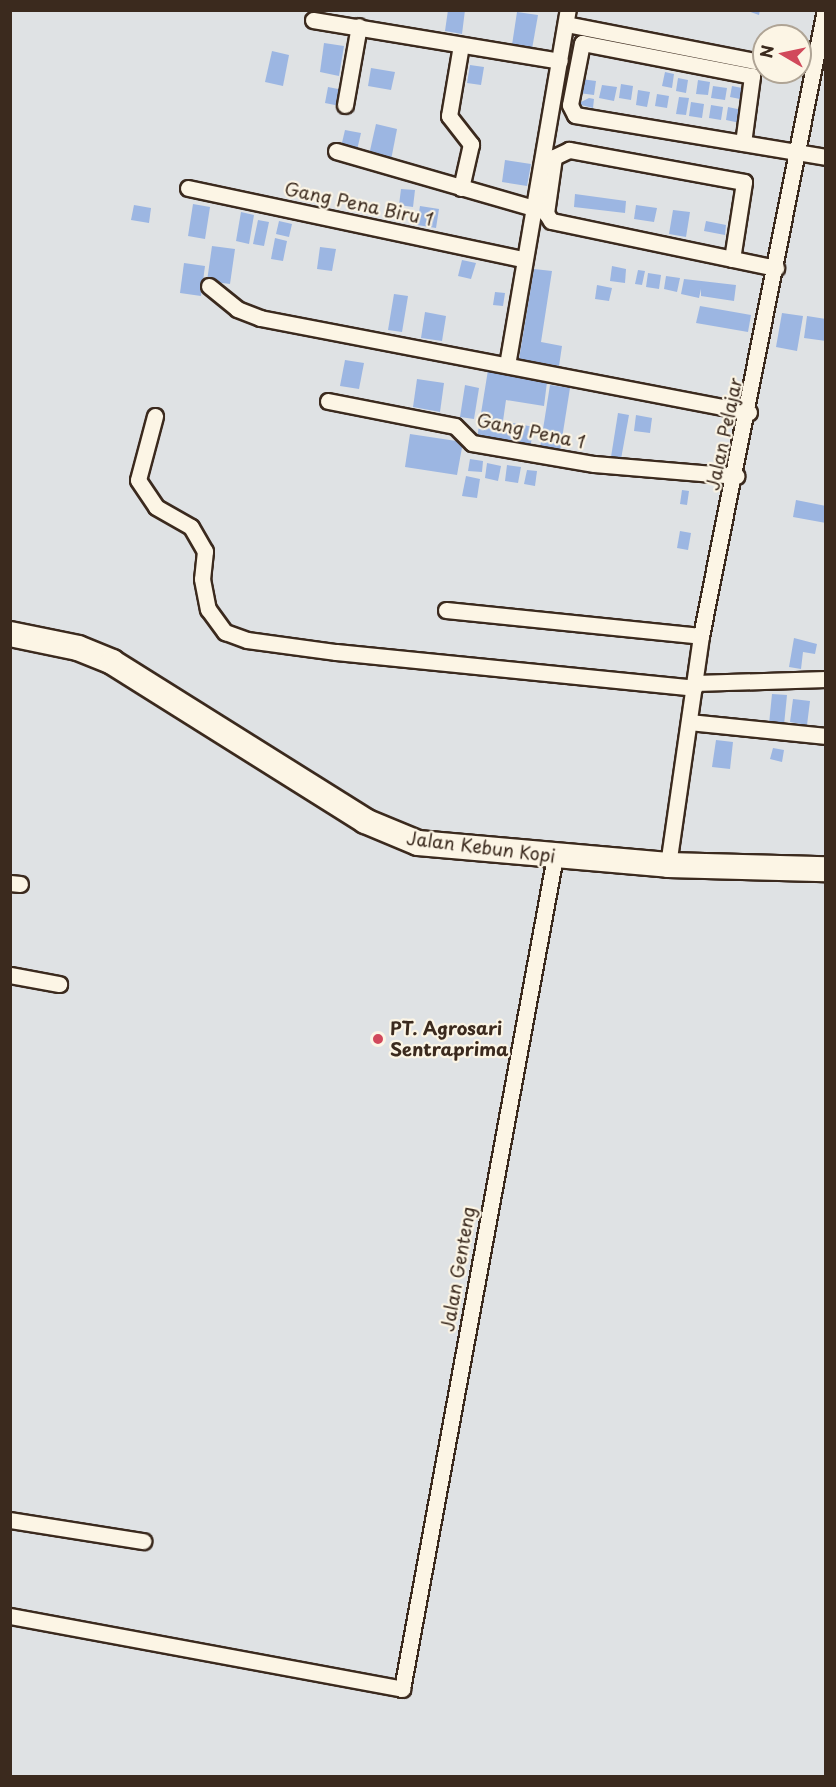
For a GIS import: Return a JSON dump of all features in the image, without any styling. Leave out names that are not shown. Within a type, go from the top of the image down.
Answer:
[{"type":"main road","name":"Jalan Kebun Kopi","points":[[10,634],[78,648],[112,662],[390,835],[418,843],[668,866],[825,869]]},
{"type":"street","name":"Jalan Pelajar","points":[[812,54],[825,10]]},
{"type":"street","points":[[507,364],[530,207],[567,17],[752,60]]},
{"type":"street","points":[[313,20],[560,61]]},
{"type":"street","points":[[345,105],[358,26]]},
{"type":"street","points":[[742,143],[752,76],[582,43],[570,105],[575,115],[825,157]]},
{"type":"street","points":[[461,45],[449,116],[471,144],[461,188]]},
{"type":"street","name":"Jalan Pelajar","points":[[668,866],[700,636],[736,476],[799,153],[806,84]]},
{"type":"street","points":[[732,259],[744,182],[568,150],[554,157],[546,213],[551,221],[732,259],[776,268]]},
{"type":"street","points":[[336,151],[530,207]]},
{"type":"street","name":"Gang Pena Biru 1","points":[[188,188],[522,259]]},
{"type":"street","points":[[210,286],[237,309],[260,318],[749,412]]},
{"type":"street","name":"Gang Pena 1","points":[[328,401],[455,426],[472,443],[594,464],[736,476]]},
{"type":"street","points":[[155,416],[138,480],[156,507],[191,527],[205,551],[202,579],[208,609],[225,632],[247,640],[336,651],[694,685],[825,679]]},
{"type":"street","points":[[446,610],[700,636]]},
{"type":"street","points":[[689,722],[825,735]]},
{"type":"street","name":"Jalan Genteng","points":[[10,1616],[402,1689],[555,856]]},
{"type":"street","points":[[10,975],[60,984]]},
{"type":"street","points":[[10,1520],[143,1541]]},
{"type":"building","points":[[448,10],[465,10],[462,34],[445,31]]},
{"type":"building","points":[[745,10],[760,10],[759,15]]},
{"type":"building","points":[[517,12],[538,15],[532,49],[512,45]]},
{"type":"building","points":[[324,43],[344,46],[339,76],[320,72]]},
{"type":"building","points":[[272,51],[289,55],[283,86],[265,82]]},
{"type":"building","points":[[470,65],[484,67],[481,85],[467,83]]},
{"type":"building","points":[[371,68],[395,72],[391,90],[368,86]]},
{"type":"building","points":[[665,72],[674,74],[672,88],[662,86]]},
{"type":"building","points":[[678,78],[688,80],[686,93],[676,91]]},
{"type":"building","points":[[581,79],[596,81],[594,95],[579,93]]},
{"type":"building","points":[[698,80],[710,82],[708,95],[696,94]]},
{"type":"building","points":[[621,84],[633,86],[631,100],[619,98]]},
{"type":"building","points":[[602,85],[617,87],[614,101],[599,98]]},
{"type":"building","points":[[713,86],[727,88],[725,100],[711,98]]},
{"type":"building","points":[[732,86],[747,89],[745,100],[730,97]]},
{"type":"building","points":[[328,87],[343,90],[340,106],[325,103]]},
{"type":"building","points":[[638,90],[650,92],[647,107],[636,105]]},
{"type":"building","points":[[657,94],[669,96],[667,108],[655,106]]},
{"type":"building","points":[[679,97],[689,98],[686,115],[676,114]]},
{"type":"building","points":[[589,98],[594,99],[593,108],[577,104]]},
{"type":"building","points":[[691,102],[704,104],[702,118],[689,116]]},
{"type":"building","points":[[711,105],[723,107],[721,120],[709,118]]},
{"type":"building","points":[[728,107],[742,110],[740,123],[726,120]]},
{"type":"building","points":[[376,124],[397,129],[391,160],[369,155]]},
{"type":"building","points":[[345,130],[361,133],[357,150],[341,147]]},
{"type":"building","points":[[505,160],[531,164],[527,186],[502,182]]},
{"type":"building","points":[[401,189],[415,190],[413,207],[399,205]]},
{"type":"building","points":[[575,194],[626,201],[625,213],[574,207]]},
{"type":"building","points":[[193,204],[210,207],[205,239],[188,236]]},
{"type":"building","points":[[134,205],[151,208],[149,223],[131,220]]},
{"type":"building","points":[[636,205],[657,208],[654,222],[634,219]]},
{"type":"building","points":[[420,206],[439,209],[436,228],[417,225]]},
{"type":"building","points":[[673,210],[690,212],[686,237],[669,234]]},
{"type":"building","points":[[241,212],[254,215],[249,244],[236,241]]},
{"type":"building","points":[[258,220],[269,222],[264,246],[253,244]]},
{"type":"building","points":[[279,221],[292,224],[289,237],[276,234]]},
{"type":"building","points":[[706,221],[726,225],[725,235],[704,231]]},
{"type":"building","points":[[275,238],[287,241],[283,261],[271,259]]},
{"type":"building","points":[[212,246],[235,249],[230,284],[207,281]]},
{"type":"building","points":[[320,247],[336,249],[332,271],[317,269]]},
{"type":"building","points":[[462,260],[476,263],[471,279],[458,276]]},
{"type":"building","points":[[184,263],[205,266],[201,296],[180,293]]},
{"type":"building","points":[[612,266],[626,269],[625,283],[610,281]]},
{"type":"building","points":[[534,269],[552,271],[541,342],[562,346],[559,366],[519,359]]},
{"type":"building","points":[[638,270],[645,271],[642,285],[635,284]]},
{"type":"building","points":[[648,273],[661,275],[659,289],[646,287]]},
{"type":"building","points":[[666,276],[680,278],[677,292],[664,289]]},
{"type":"building","points":[[684,279],[736,285],[734,301],[701,296],[701,289],[699,298],[681,294]]},
{"type":"building","points":[[597,285],[612,288],[609,301],[595,299]]},
{"type":"building","points":[[495,292],[505,293],[503,306],[493,305]]},
{"type":"building","points":[[394,294],[408,296],[402,332],[388,330]]},
{"type":"building","points":[[700,306],[751,315],[748,332],[696,323]]},
{"type":"building","points":[[425,312],[446,316],[442,341],[421,338]]},
{"type":"building","points":[[782,313],[803,316],[797,351],[776,347]]},
{"type":"building","points":[[807,316],[826,319],[826,341],[804,338]]},
{"type":"building","points":[[345,360],[364,363],[359,389],[340,386]]},
{"type":"building","points":[[488,370],[547,382],[544,406],[506,400],[503,421],[534,427],[530,448],[477,438]]},
{"type":"building","points":[[417,379],[444,383],[440,412],[413,407]]},
{"type":"building","points":[[465,385],[479,388],[474,419],[460,417]]},
{"type":"building","points":[[550,385],[570,388],[560,451],[540,448]]},
{"type":"building","points":[[618,413],[629,415],[621,459],[611,457]]},
{"type":"building","points":[[636,415],[652,418],[650,433],[634,431]]},
{"type":"building","points":[[410,434],[463,442],[457,475],[405,467]]},
{"type":"building","points":[[470,459],[483,461],[482,472],[468,471]]},
{"type":"building","points":[[487,463],[501,466],[498,481],[485,478]]},
{"type":"building","points":[[507,465],[521,467],[518,483],[505,481]]},
{"type":"building","points":[[527,470],[537,471],[535,486],[524,484]]},
{"type":"building","points":[[466,476],[480,479],[477,498],[462,496]]},
{"type":"building","points":[[682,490],[689,491],[687,505],[680,504]]},
{"type":"building","points":[[796,500],[826,506],[826,523],[793,517]]},
{"type":"building","points":[[680,531],[691,533],[688,550],[677,548]]},
{"type":"building","points":[[794,638],[817,644],[815,654],[803,652],[801,669],[789,667]]},
{"type":"building","points":[[772,694],[787,695],[784,725],[769,724]]},
{"type":"building","points":[[793,699],[810,701],[807,725],[790,722]]},
{"type":"building","points":[[716,740],[733,742],[730,769],[712,767]]},
{"type":"building","points":[[773,748],[784,750],[782,762],[770,759]]},
{"type":"place","name":"PT. Agrosari Sentraprima","points":[[378,1039]]}]
